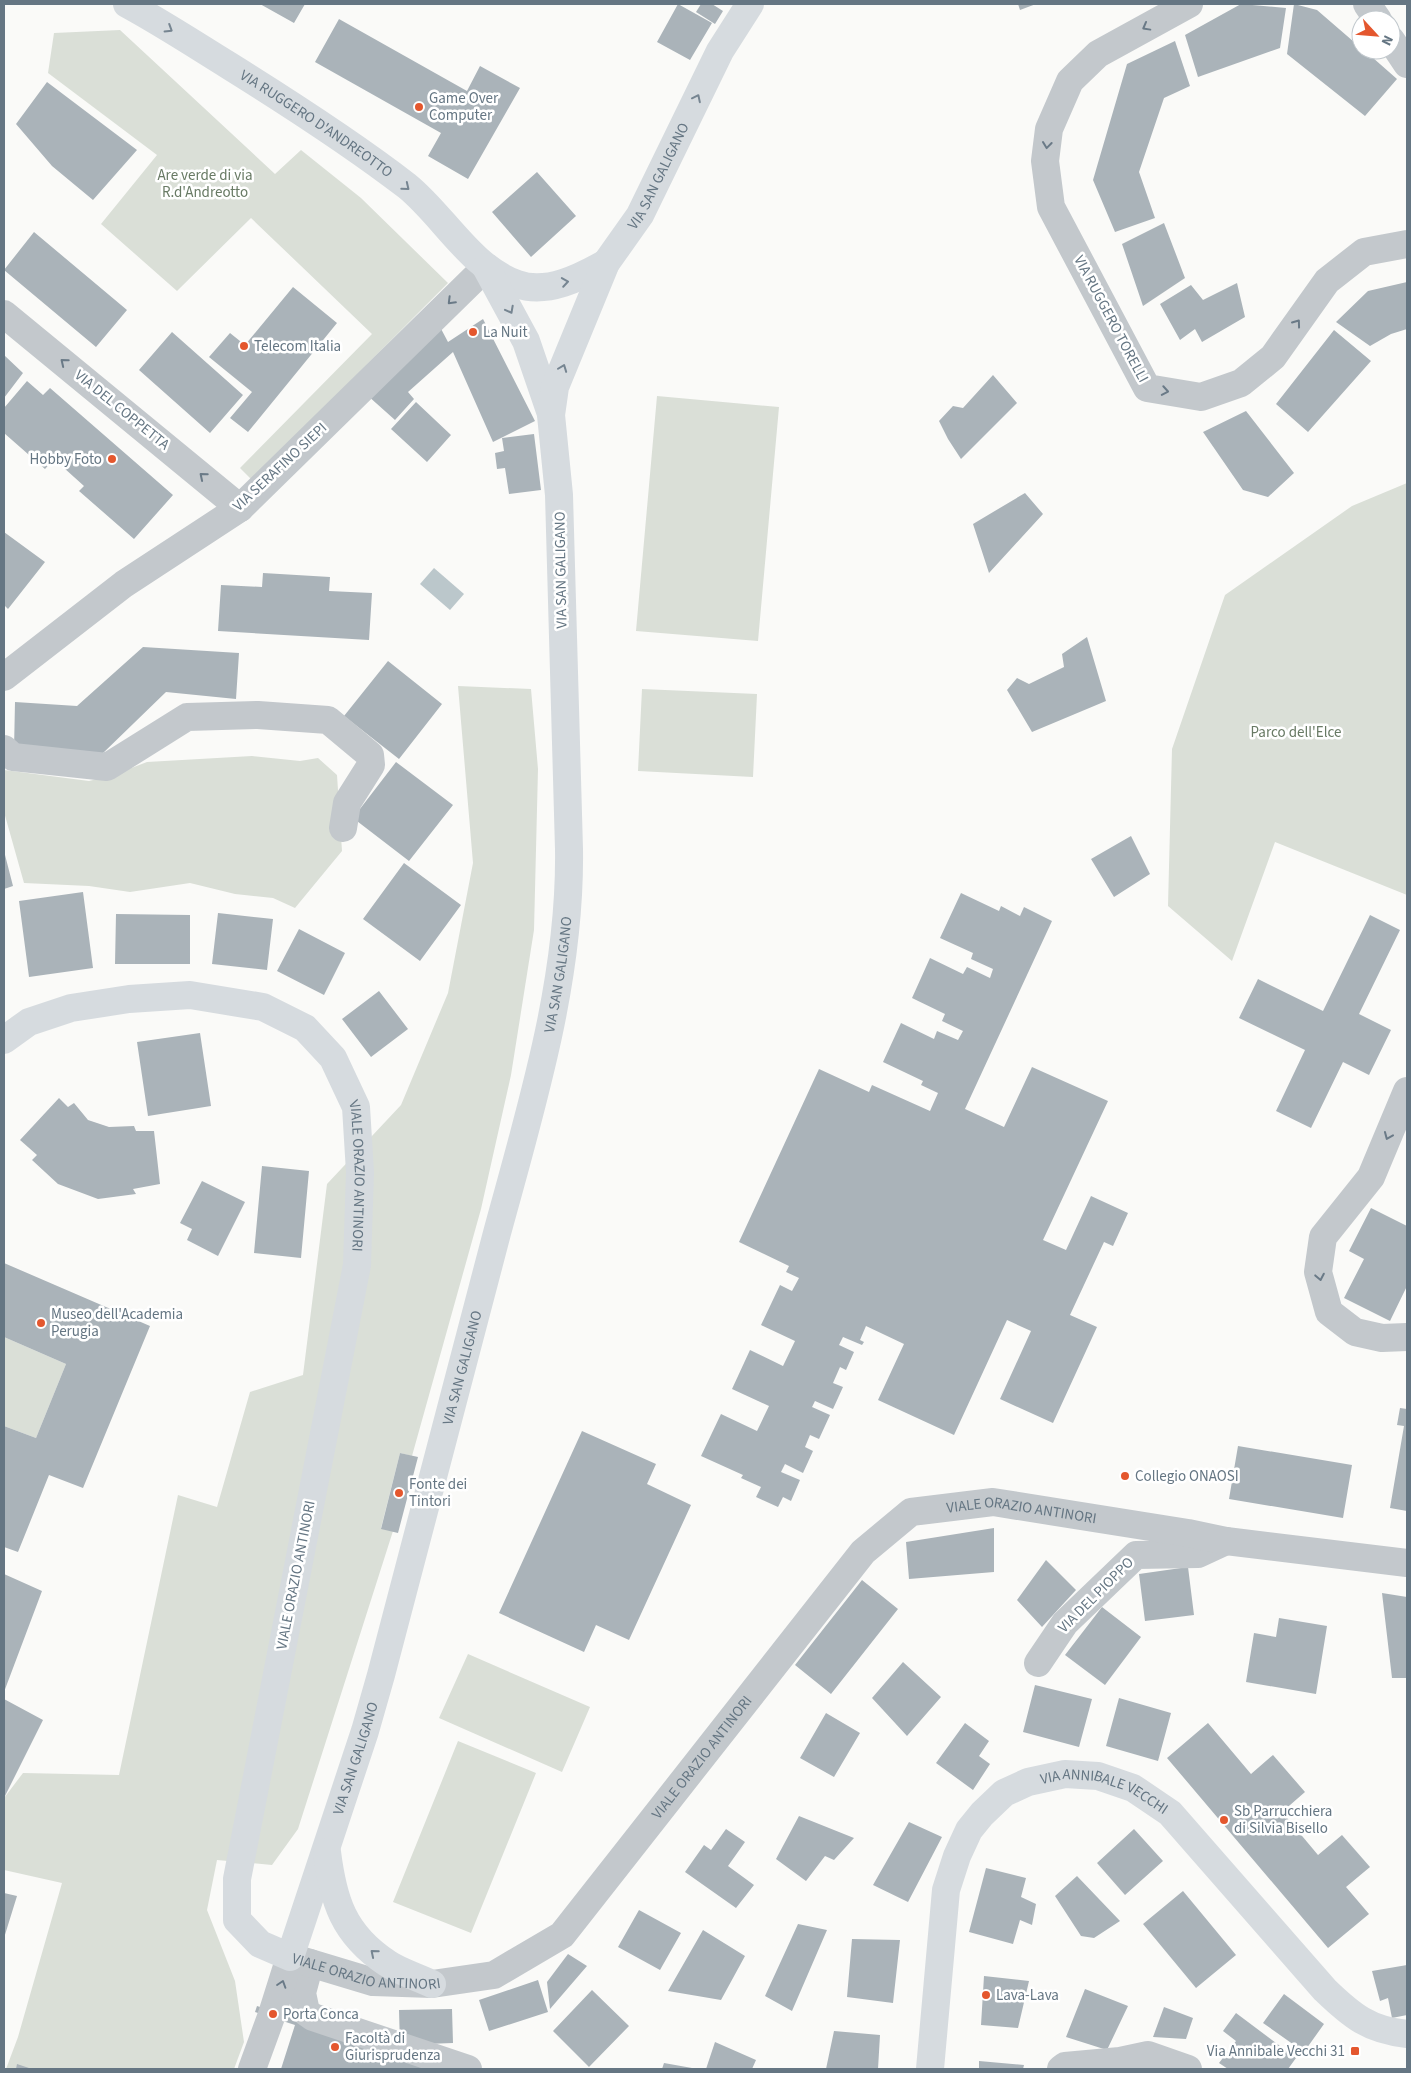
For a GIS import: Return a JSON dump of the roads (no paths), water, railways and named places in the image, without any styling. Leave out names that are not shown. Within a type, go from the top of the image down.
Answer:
[{"type":"street","name":"VIA RUGGERO D'ANDREOTTO","points":[[127,4],[294,106],[409,188],[486,267],[526,341],[551,415]]},
{"type":"street","name":"VIA SAN GALIGANO","points":[[300,1960],[326,1845],[365,1731],[381,1675],[515,1166],[551,1022],[562,962],[570,896],[559,495],[551,415],[555,387],[606,263],[640,215],[720,51],[750,4]]},
{"type":"street","name":"VIA RUGGERO TORELLI","points":[[1189,4],[1098,54],[1070,82],[1049,129],[1046,153],[1051,206],[1147,388],[1201,398],[1241,383],[1273,356],[1327,281],[1364,252],[1407,244]]},
{"type":"street","name":"VIA RUGGERO D'ANDREOTTO","points":[[486,267],[517,284],[534,288],[575,281],[606,263]]},
{"type":"street","name":"VIA SERAFINO SIEPI","points":[[4,677],[124,584],[240,508],[486,267]]},
{"type":"street","name":"VIA DEL COPPETTA","points":[[4,314],[240,508]]},
{"type":"street","points":[[4,749],[12,757],[107,767],[187,717],[258,715],[328,720],[370,755],[371,765],[347,803],[343,828]]},
{"type":"street","name":"VIALE ORAZIO ANTINORI","points":[[4,1040],[29,1022],[71,1008],[129,999],[190,995],[262,1007],[305,1028],[333,1058],[356,1107],[360,1172],[357,1265],[237,1880],[237,1920],[260,1944],[300,1960],[373,1982],[432,1984],[494,1974],[562,1935],[863,1552],[911,1512],[993,1502],[1188,1533],[1226,1541],[1407,1563]]},
{"type":"street","points":[[1407,1091],[1371,1177],[1323,1237],[1318,1272],[1330,1312],[1355,1332],[1382,1338],[1407,1337]]},
{"type":"street","name":"VIA DEL PIOPPO","points":[[1038,1663],[1066,1623],[1136,1555],[1198,1554],[1226,1541]]},
{"type":"street","name":"VIA ANNIBALE VECCHI","points":[[930,2069],[946,1890],[956,1856],[969,1830],[1002,1785],[1028,1782],[1065,1774],[1098,1776],[1133,1788],[1170,1813],[1325,1990],[1352,2016],[1388,2032],[1407,2034]]},
{"type":"street","points":[[326,1845],[331,1887],[344,1921],[368,1948],[387,1963],[432,1984]]},
{"type":"street","points":[[252,2069],[272,2014],[300,1960]]},
{"type":"street","points":[[300,1960],[302,1993],[306,2012],[313,2017],[468,2069]]},
{"type":"street","points":[[1061,2069],[1065,2066],[1120,2061],[1148,2055],[1171,2066]]},
{"type":"place","name":"Game Over Computer","points":[[419,107]]},
{"type":"place","name":"La Nuit","points":[[473,332]]},
{"type":"place","name":"Telecom Italia","points":[[244,346]]},
{"type":"place","name":"Hobby Foto","points":[[112,459]]},
{"type":"place","name":"Museo dell'Academia Perugia","points":[[41,1323]]},
{"type":"place","name":"Collegio ONAOSI","points":[[1125,1476]]},
{"type":"place","name":"Fonte dei Tintori","points":[[399,1493]]},
{"type":"place","name":"Sb Parrucchiera di Silvia Bisello","points":[[1224,1820]]},
{"type":"place","name":"Lava-Lava","points":[[986,1995]]},
{"type":"place","name":"Porta Conca","points":[[273,2014]]},
{"type":"place","name":"Facoltà di Giurisprudenza","points":[[335,2047]]},
{"type":"place","name":"Via Annibale Vecchi 31","points":[[1355,2051]]},
{"type":"park label","name":"Are verde di via R.d'Andreotto","points":[[205,184]]},
{"type":"park label","name":"Parco dell'Elce","points":[[1296,732]]}]
